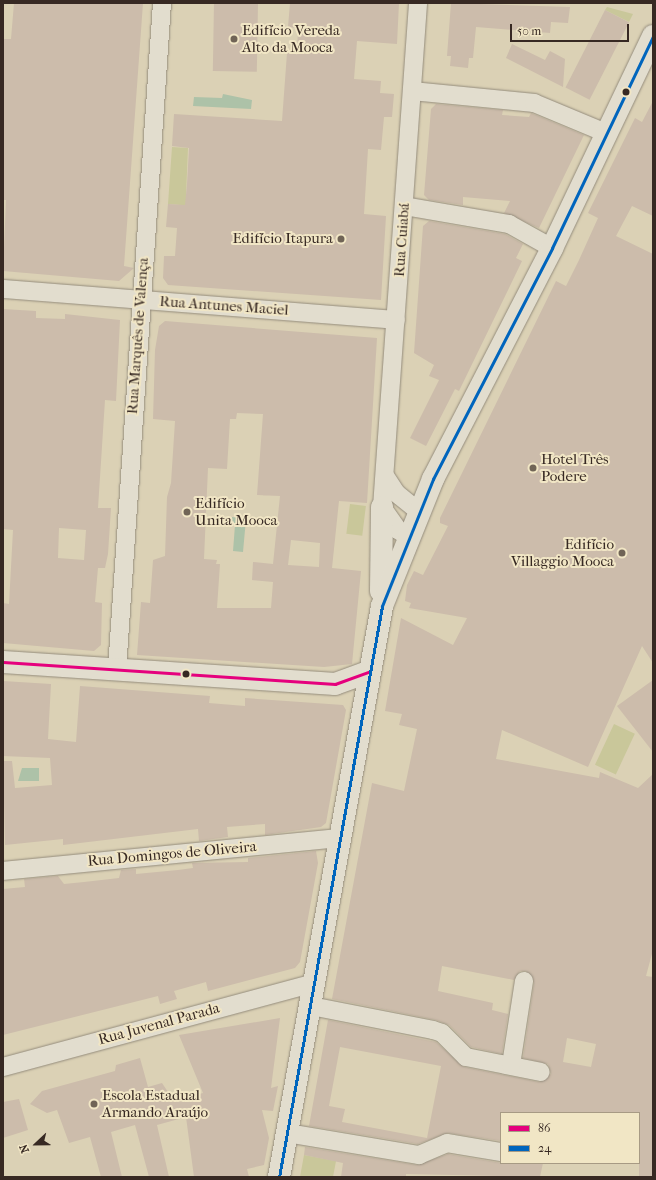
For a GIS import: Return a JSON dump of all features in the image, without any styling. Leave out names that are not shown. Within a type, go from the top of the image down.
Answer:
[{"type":"street","name":"Rua Marquês de Valença","points":[[117,670],[140,300],[162,3]]},
{"type":"street","name":"Rua Cuiabá","points":[[382,507],[386,476],[418,3]]},
{"type":"street","points":[[279,1177],[382,606],[418,510],[552,248],[653,36]]},
{"type":"street","points":[[412,91],[534,102],[606,133]]},
{"type":"street","points":[[404,206],[503,222],[552,248]]},
{"type":"street","name":"Rua Antunes Maciel","points":[[3,290],[396,320]]},
{"type":"street","points":[[386,476],[396,493],[418,510]]},
{"type":"street","points":[[382,507],[398,530],[407,536]]},
{"type":"street","points":[[382,507],[382,606]]},
{"type":"street","points":[[3,662],[335,684],[370,671]]},
{"type":"street","points":[[335,684],[362,713]]},
{"type":"street","name":"Rua Domingos de Oliveira","points":[[3,871],[340,838]]},
{"type":"street","points":[[511,1065],[524,981]]},
{"type":"street","name":"Rua Juvenal Parada","points":[[3,1067],[315,983]]},
{"type":"street","points":[[311,1006],[433,1030],[446,1037],[466,1057],[541,1072]]},
{"type":"street","points":[[287,1133],[419,1155],[447,1143],[500,1152]]},
{"type":"shaded area","points":[[607,7],[633,14],[629,22],[605,10]]},
{"type":"shaded area","points":[[223,94],[252,100],[251,109],[193,106],[194,97],[222,98]]},
{"type":"shaded area","points":[[172,147],[188,148],[186,196],[194,206],[168,204]]},
{"type":"shaded area","points":[[350,504],[366,506],[362,536],[346,534]]},
{"type":"shaded area","points":[[232,517],[246,519],[243,552],[233,551],[235,525],[231,525]]},
{"type":"shaded area","points":[[614,724],[635,734],[616,775],[595,765]]},
{"type":"shaded area","points":[[22,768],[39,768],[39,781],[18,781]]},
{"type":"shaded area","points":[[304,1155],[336,1161],[333,1177],[300,1177]]},
{"type":"building","points":[[14,3],[143,3],[124,266],[134,268],[119,281],[3,271],[6,200],[3,200],[3,39],[11,39]]},
{"type":"building","name":"Edifício Vereda Alto da Mooca","points":[[214,3],[258,4],[257,72],[213,71]]},
{"type":"building","points":[[290,3],[399,3],[397,44],[357,41],[354,79],[381,81],[380,93],[394,94],[392,117],[384,117],[381,150],[368,149],[364,214],[386,216],[381,300],[168,285],[163,278],[164,256],[175,256],[177,228],[166,227],[168,204],[185,205],[187,184],[189,148],[172,146],[174,114],[282,121],[287,53],[297,54],[298,28],[288,27]]},
{"type":"building","points":[[451,3],[570,7],[568,23],[551,22],[550,33],[476,27],[473,58],[469,58],[468,68],[450,66],[451,56],[447,56]]},
{"type":"building","points":[[605,10],[629,22],[590,100],[566,88]]},
{"type":"building","points":[[512,44],[545,60],[550,51],[565,59],[563,87],[506,58]]},
{"type":"building","points":[[653,101],[653,216],[632,206],[616,236],[653,254],[653,663],[642,646],[588,767],[502,730],[496,759],[599,778],[600,772],[638,788],[653,774],[653,950],[646,976],[653,977],[653,1177],[639,1177],[640,1112],[500,1112],[500,1141],[448,1133],[418,1144],[309,1126],[328,1020],[436,1042],[464,1067],[539,1082],[551,1074],[548,1064],[523,1058],[534,983],[526,971],[520,971],[514,980],[442,966],[438,991],[493,1003],[492,1010],[508,1014],[502,1054],[471,1047],[449,1025],[436,1020],[332,999],[372,783],[404,791],[417,729],[399,725],[402,714],[385,711],[401,618],[453,645],[467,618],[409,608],[411,603],[405,601],[407,585],[414,571],[423,575],[448,526],[440,523],[440,518],[556,281],[566,286],[579,260],[598,218],[588,213],[635,118],[642,122]],"holes":[[[567,1038],[596,1044],[591,1067],[563,1062]],[[340,1047],[441,1066],[427,1138],[342,1122],[345,1109],[329,1106]]]},
{"type":"building","points":[[436,104],[503,110],[502,115],[529,117],[531,113],[584,135],[539,228],[504,213],[510,201],[463,197],[463,205],[429,200],[424,195],[431,109]]},
{"type":"building","points":[[429,221],[505,234],[523,244],[516,258],[522,261],[459,391],[455,389],[426,446],[410,438],[439,380],[429,376],[434,365],[414,353],[423,226]]},
{"type":"building","points":[[3,309],[36,311],[36,318],[65,319],[65,314],[120,320],[116,401],[105,400],[98,508],[111,508],[108,554],[105,568],[98,568],[95,602],[102,603],[101,645],[94,651],[3,643],[3,603],[9,604],[13,530],[3,529]],"holes":[[[59,528],[86,530],[84,560],[58,558]]]},
{"type":"building","points":[[165,321],[377,338],[367,503],[339,501],[332,568],[361,571],[352,664],[324,667],[137,655],[141,602],[150,603],[153,560],[165,556],[167,497],[171,483],[175,421],[153,419],[155,350],[159,326]],"holes":[[[237,413],[263,414],[257,495],[280,496],[273,564],[253,562],[252,580],[273,582],[271,608],[217,608],[220,564],[216,564],[217,560],[204,559],[208,468],[227,469],[230,419],[236,419]],[[291,540],[320,543],[319,567],[288,565]]]},
{"type":"building","points":[[653,680],[653,752],[617,706]]},
{"type":"building","points":[[3,681],[51,684],[48,739],[76,742],[80,686],[210,696],[209,703],[245,706],[245,698],[343,705],[346,710],[326,823],[321,827],[265,835],[265,824],[227,827],[228,837],[199,841],[198,829],[63,845],[63,839],[5,845],[3,761],[12,761],[15,788],[52,785],[50,758],[3,756]]},
{"type":"building","points":[[316,851],[318,863],[300,962],[295,968],[208,991],[206,982],[174,991],[177,999],[160,1004],[158,996],[3,1035],[3,889],[25,887],[24,879],[58,876],[64,884],[119,878],[121,870],[136,869],[136,874],[178,870],[193,868],[192,863],[248,862],[248,858]]},
{"type":"building","points":[[280,1018],[271,1088],[278,1086],[273,1111],[262,1110],[269,1138],[264,1165],[247,1169],[249,1177],[194,1177],[186,1117],[157,1125],[169,1177],[149,1177],[135,1125],[111,1132],[122,1177],[101,1177],[90,1137],[69,1143],[57,1110],[47,1113],[30,1104],[42,1091],[115,1071],[116,1065],[140,1058],[148,1087],[162,1083],[174,1101],[203,1093],[179,1035]]},
{"type":"building","points":[[19,1099],[28,1130],[3,1138],[3,1102]]},
{"type":"building","points":[[305,1147],[417,1165],[448,1154],[500,1164],[543,1164],[540,1177],[406,1174],[406,1177],[341,1177],[343,1163],[304,1155]]},
{"type":"transit line","name":"24","points":[[279,1177],[382,606],[433,479],[552,248],[653,36]]},
{"type":"transit line","name":"86","points":[[3,662],[335,684],[370,671]]},
{"type":"place","name":"Edifício Vereda Alto da Mooca","points":[[234,39]]},
{"type":"place","name":"Edifício Itapura","points":[[341,239]]},
{"type":"place","name":"Hotel Três Podere","points":[[533,468]]},
{"type":"place","name":"Edifício Unita Mooca","points":[[187,512]]},
{"type":"place","name":"Edifício Villaggio Mooca","points":[[622,553]]},
{"type":"place","name":"Escola Estadual Armando Araújo","points":[[94,1104]]}]
